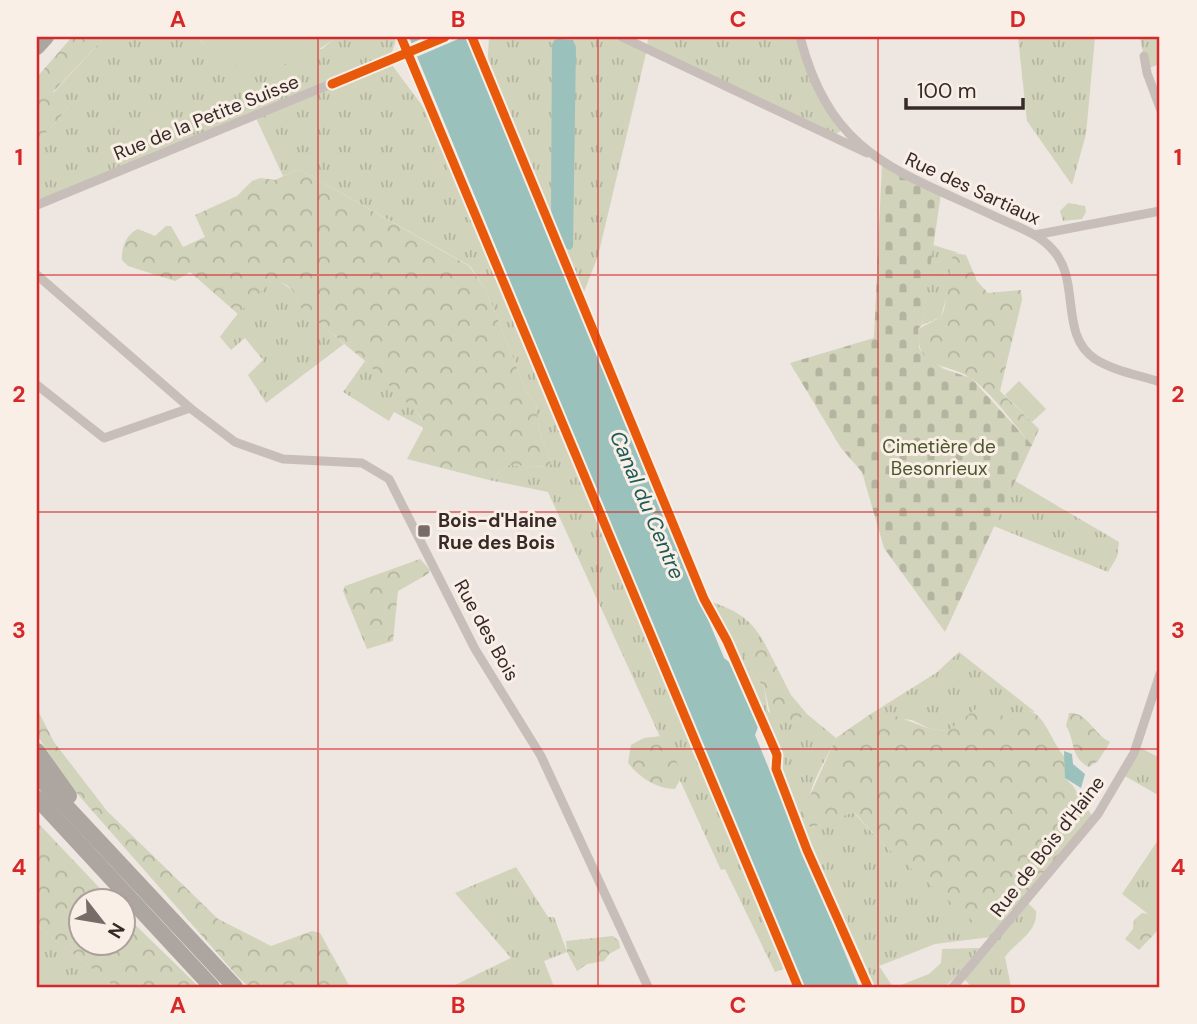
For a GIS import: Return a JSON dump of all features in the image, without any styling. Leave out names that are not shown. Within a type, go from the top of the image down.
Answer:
[{"type":"highway","points":[[37,47],[46,37]]},
{"type":"highway","points":[[37,751],[89,821],[93,837]]},
{"type":"highway","points":[[37,775],[235,987]]},
{"type":"highway","points":[[37,798],[212,987]]},
{"type":"street","name":"Rue de la Petite Suisse","points":[[37,205],[445,37]]},
{"type":"street","points":[[622,37],[872,156]]},
{"type":"street","name":"Rue des Sartiaux","points":[[800,37],[823,97],[872,156],[918,184],[1035,235],[1052,248],[1063,264],[1075,331],[1087,352],[1107,365],[1160,382]]},
{"type":"street","points":[[1144,56],[1147,73],[1160,108]]},
{"type":"street","points":[[1035,235],[1160,211]]},
{"type":"street","name":"Rue des Bois","points":[[37,275],[190,408],[235,442],[287,460],[353,461],[377,469],[389,479],[475,649],[541,755],[648,987]]},
{"type":"street","points":[[37,385],[104,438],[190,408]]},
{"type":"street","name":"Rue de Bois d'Haine","points":[[953,987],[1098,814],[1134,753],[1160,674]]},
{"type":"green space","points":[[72,37],[105,37],[53,92],[68,108],[37,143],[37,77]]},
{"type":"green space","points":[[105,37],[198,37],[204,45],[322,49],[336,37],[397,37],[389,61],[441,131],[789,967],[775,972],[725,869],[721,870],[548,492],[489,480],[509,465],[548,467],[551,463],[539,430],[536,404],[527,393],[486,290],[470,266],[299,169],[283,176],[255,116],[37,203],[37,143],[68,108],[53,93]]},
{"type":"green space","points":[[198,37],[336,37],[302,58],[265,68],[246,67],[229,62],[212,52]]},
{"type":"green space","points":[[489,37],[622,37],[647,48],[648,37],[800,37],[805,57],[845,127],[833,137],[647,49],[598,256],[580,302],[487,73]]},
{"type":"green space","points":[[1018,37],[1095,37],[1086,134],[1072,185],[1027,121]]},
{"type":"green space","points":[[1140,37],[1160,37],[1160,64],[1146,69]]},
{"type":"green space","name":"Cimetière de Besonrieux","points":[[882,163],[941,193],[922,325],[918,329],[919,348],[925,357],[944,369],[971,378],[1032,445],[945,632],[884,548],[862,472],[841,448],[790,363],[874,338]]},
{"type":"green space","points":[[299,169],[469,266],[486,290],[527,393],[536,404],[539,430],[551,463],[549,467],[509,465],[489,480],[407,459],[425,425],[420,416],[365,361],[300,307],[294,292],[286,285],[271,282],[238,314],[190,272],[175,281],[128,266],[122,260],[125,242],[130,234],[138,229],[155,236],[166,226],[171,226],[183,247],[205,237],[195,215],[237,196],[252,181],[261,178],[275,180]]},
{"type":"green space","points":[[1068,203],[1085,206],[1086,212],[1082,219],[1063,221],[1060,211]]},
{"type":"green space","points":[[933,245],[959,253],[953,253],[951,279],[941,317],[922,325]]},
{"type":"green space","points":[[953,253],[966,255],[977,281],[988,293],[1021,290],[1022,300],[1000,391],[1039,429],[1032,445],[980,385],[962,373],[935,364],[922,353],[918,329],[941,317]]},
{"type":"green space","points":[[278,280],[295,292],[301,307],[344,344],[266,403],[248,375],[263,360],[245,338],[231,350],[220,337],[254,295]]},
{"type":"green space","points":[[365,361],[411,405],[426,425],[424,428],[394,412],[389,421],[343,392]]},
{"type":"green space","points":[[1019,381],[1046,409],[1032,422],[1005,395]]},
{"type":"green space","points":[[1015,481],[1119,542],[1117,557],[1108,572],[994,526]]},
{"type":"green space","points":[[420,559],[430,570],[428,574],[398,591],[393,641],[367,649],[343,591],[345,586]]},
{"type":"green space","points":[[704,599],[726,607],[742,617],[762,639],[768,650],[761,648],[749,670],[764,687],[768,712],[792,723],[807,714],[836,738],[810,793],[810,828],[853,812],[884,845],[978,924],[1000,906],[1012,908],[991,937],[935,944],[879,966],[893,987],[869,987],[800,832],[776,769],[777,754],[728,641]]},
{"type":"green space","points":[[749,649],[768,650],[791,695],[807,714],[792,723],[772,721],[764,687],[749,670],[744,657]]},
{"type":"green space","points":[[959,652],[1035,712],[1025,711],[1008,724],[947,731],[930,729],[912,720],[869,715],[936,673]]},
{"type":"green space","points":[[981,705],[999,711],[1008,724],[1019,714],[1028,711],[1042,720],[1066,758],[1065,778],[1094,819],[1020,911],[1000,906],[977,925],[884,845],[854,812],[810,828],[805,813],[808,800],[836,738],[869,715],[893,715],[930,729],[947,731]]},
{"type":"green space","points":[[37,709],[54,742],[107,811],[218,919],[271,946],[312,931],[320,933],[350,987],[249,987],[67,782],[37,735]]},
{"type":"green space","points":[[1069,713],[1081,716],[1110,742],[1098,761],[1089,767],[1076,754],[1066,726]]},
{"type":"green space","points":[[662,736],[668,740],[682,776],[675,789],[649,781],[628,763],[631,745],[644,738]]},
{"type":"green space","points":[[1137,746],[1160,758],[1160,796],[1123,775]]},
{"type":"green space","points":[[37,822],[100,888],[66,888],[66,948],[37,925]]},
{"type":"green space","points":[[1160,837],[1160,923],[1122,894]]},
{"type":"green space","points":[[516,867],[548,917],[554,917],[567,952],[544,961],[554,987],[451,987],[511,958],[455,893]]},
{"type":"green space","points":[[1027,902],[1036,911],[1036,919],[1030,931],[1005,957],[1011,987],[972,987],[963,978]]},
{"type":"green space","points":[[1142,913],[1149,914],[1160,923],[1160,928],[1139,950],[1125,939],[1133,929],[1134,920]]},
{"type":"green space","points":[[37,925],[66,948],[66,958],[79,958],[115,987],[43,987],[37,983]]},
{"type":"green space","points":[[136,926],[199,987],[115,987],[79,958],[136,958]]},
{"type":"green space","points":[[613,936],[619,941],[620,948],[609,954],[604,961],[587,964],[577,971],[567,952],[566,941]]},
{"type":"green space","points":[[979,948],[980,952],[945,987],[896,987],[929,974],[941,963],[942,949]]},
{"type":"water","name":"Canal du Centre","points":[[409,37],[467,37],[724,658],[729,662],[758,727],[755,735],[859,987],[802,987]]},
{"type":"water","points":[[557,39],[573,40],[576,47],[573,247],[570,250],[563,247],[551,210],[552,44]]},
{"type":"water","points":[[1064,751],[1072,754],[1073,764],[1085,774],[1081,788],[1065,778]]},
{"type":"pier","points":[[425,37],[463,37],[414,58],[408,45]]},
{"type":"cycle path","points":[[401,37],[798,987]]},
{"type":"cycle path","points":[[332,84],[445,37]]},
{"type":"cycle path","points":[[472,37],[704,599],[727,641],[777,755],[776,769],[807,850],[868,987]]},
{"type":"place","name":"Bois-d'Haine Rue des Bois","points":[[424,531]]}]
